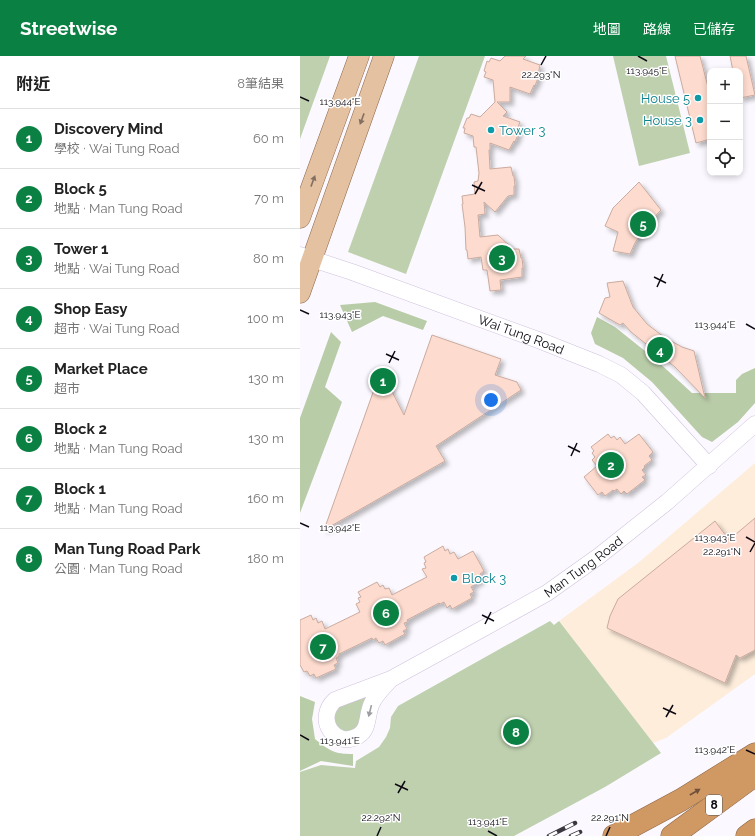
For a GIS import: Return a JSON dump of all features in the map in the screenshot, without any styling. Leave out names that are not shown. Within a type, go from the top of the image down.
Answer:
[{"type":"highway","points":[[614,836],[681,800],[755,754]]},
{"type":"highway","name":"8","points":[[672,836],[755,775]]},
{"type":"highway","points":[[747,836],[755,830]]},
{"type":"main road","points":[[300,218],[359,56]]},
{"type":"main road","points":[[300,293],[306,257],[384,56]]},
{"type":"street","name":"Wai Tung Road","points":[[306,257],[352,272],[541,341],[599,364],[621,375],[643,393],[709,466]]},
{"type":"street","name":"Man Tung Road","points":[[391,679],[547,593],[599,556],[628,533],[709,466],[755,424]]},
{"type":"shaded area","points":[[755,463],[755,674],[666,738],[653,743],[559,621],[638,563]]},
{"type":"green space","points":[[300,56],[330,56],[300,139]]},
{"type":"green space","points":[[419,56],[485,56],[406,274],[348,252]]},
{"type":"green space","points":[[613,56],[666,56],[690,153],[639,166]]},
{"type":"green space","points":[[375,302],[427,321],[423,330],[383,316],[352,332],[340,305]]},
{"type":"green space","points":[[597,317],[615,327],[655,359],[692,393],[736,393],[736,380],[742,374],[755,368],[755,403],[738,422],[712,442],[702,437],[652,382],[623,358],[595,344],[591,333]]},
{"type":"green space","points":[[331,332],[341,342],[325,387],[342,402],[300,513],[300,418]]},
{"type":"green space","points":[[550,621],[554,625],[559,621],[661,753],[605,787],[514,836],[300,836],[300,772],[321,765],[355,768],[356,761],[379,747],[386,737],[390,728],[391,717],[398,706]]},
{"type":"green space","points":[[372,692],[364,716],[354,734],[337,731],[333,710]]},
{"type":"green space","points":[[300,696],[315,702],[312,719],[315,739],[332,751],[353,754],[353,766],[321,761],[300,771]]},
{"type":"building","points":[[505,56],[526,56],[523,59],[540,65],[539,75],[530,94],[510,87],[510,102],[497,102],[507,112],[503,116],[520,122],[517,131],[519,132],[515,142],[514,141],[509,150],[490,143],[489,150],[490,169],[511,167],[514,176],[514,195],[508,196],[495,212],[484,202],[485,214],[478,215],[480,237],[498,235],[513,249],[519,249],[523,268],[522,277],[500,280],[501,290],[490,291],[487,270],[483,270],[481,257],[468,259],[466,250],[462,196],[475,194],[474,182],[478,181],[479,173],[476,147],[474,147],[473,136],[464,133],[465,128],[463,128],[467,118],[469,118],[471,114],[480,117],[495,102],[493,80],[484,77],[486,72],[484,71],[487,61],[489,62],[491,58],[500,61]]},
{"type":"building","points":[[675,56],[700,56],[707,83],[707,140],[696,143]]},
{"type":"building","points":[[730,56],[746,56],[755,95],[743,97],[743,68],[732,68]]},
{"type":"building","points":[[639,182],[661,210],[646,226],[630,254],[613,251],[618,232],[605,226],[613,208]]},
{"type":"building","points":[[623,281],[633,307],[647,324],[664,337],[682,347],[694,351],[705,398],[675,367],[631,332],[623,323],[620,325],[599,313],[605,298],[610,297],[607,283]]},
{"type":"building","points":[[432,335],[501,359],[495,375],[517,382],[521,390],[436,446],[445,461],[324,530],[381,370],[404,415]]},
{"type":"building","points":[[608,434],[611,438],[614,436],[617,440],[620,437],[625,444],[639,434],[653,452],[649,456],[652,460],[644,466],[645,467],[642,470],[646,475],[642,477],[645,480],[627,494],[624,491],[621,494],[617,489],[605,496],[602,492],[598,495],[584,477],[597,466],[592,460],[595,457],[592,453],[594,451],[591,447]]},
{"type":"building","points":[[755,518],[755,650],[740,658],[736,655],[725,683],[607,628],[610,616],[618,599],[715,521],[729,540]]},
{"type":"building","points":[[443,546],[445,551],[448,549],[450,554],[454,552],[458,559],[473,551],[484,571],[480,574],[482,579],[471,587],[474,592],[470,594],[472,598],[452,609],[450,605],[447,608],[444,602],[439,603],[407,620],[408,622],[404,623],[407,629],[403,631],[405,634],[385,645],[383,641],[379,643],[376,638],[373,640],[372,638],[339,654],[336,658],[338,663],[334,665],[336,669],[316,678],[314,674],[310,676],[307,671],[304,672],[300,665],[300,620],[311,615],[313,620],[316,618],[318,623],[322,621],[325,629],[360,612],[356,604],[360,602],[358,598],[361,597],[358,592],[377,582],[380,587],[383,585],[385,589],[389,588],[392,595],[427,577],[422,569],[426,568],[424,557]]},
{"type":"railway","points":[[549,836],[575,823]]},
{"type":"railway","points":[[571,836],[580,832]]},
{"type":"place","name":"House 5","points":[[698,98]]},
{"type":"place","name":"House 3","points":[[700,120]]},
{"type":"place","name":"Tower 3","points":[[491,130]]},
{"type":"place","name":"Market Place","points":[[643,224]]},
{"type":"place","name":"Tower 1","points":[[502,258]]},
{"type":"place","name":"Shop Easy","points":[[660,350]]},
{"type":"place","name":"Discovery Mind","points":[[383,381]]},
{"type":"place","name":"Block 5","points":[[611,465]]},
{"type":"place","name":"Block 3","points":[[454,578]]},
{"type":"place","name":"Block 2","points":[[386,613]]},
{"type":"place","name":"Block 1","points":[[323,647]]},
{"type":"place","name":"Man Tung Road Park","points":[[516,732]]}]
